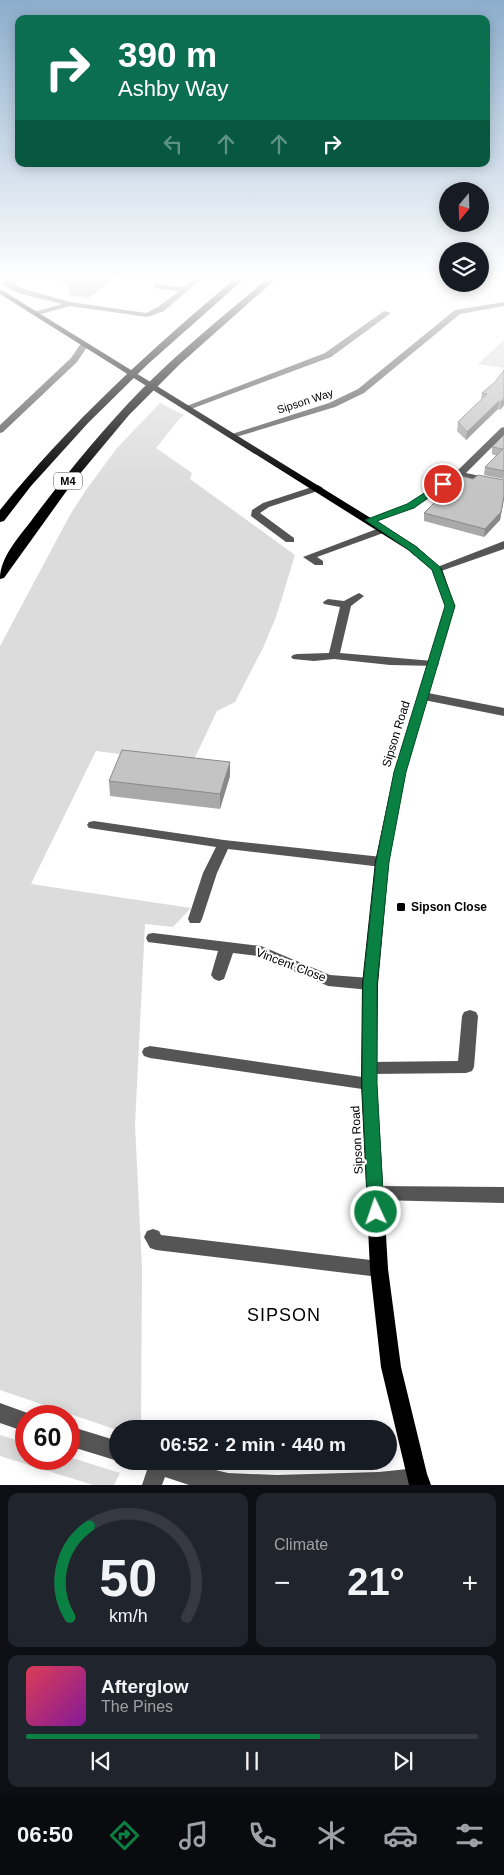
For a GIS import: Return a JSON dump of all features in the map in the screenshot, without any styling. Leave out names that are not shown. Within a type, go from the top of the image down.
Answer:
[{"type":"highway","name":"M4","points":[[0,518],[26,483],[111,391],[161,347]]},
{"type":"highway","name":"M4","points":[[0,575],[35,523],[92,450],[144,392],[194,347]]},
{"type":"main road","points":[[90,347],[370,520],[382,530],[412,548],[437,569]]},
{"type":"main road","name":"Sipson Road","points":[[419,1481],[391,1367],[379,1269],[370,1076],[370,984],[382,862],[400,772],[450,606],[437,569]]},
{"type":"street","points":[[0,430],[74,360],[83,347]]},
{"type":"street","points":[[188,407],[328,355],[339,347]]},
{"type":"street","name":"Sipson Way","points":[[233,435],[332,405],[362,391],[415,347]]},
{"type":"street","points":[[370,520],[410,506],[459,474],[504,430]]},
{"type":"street","points":[[459,474],[504,484]]},
{"type":"street","points":[[290,540],[256,516],[255,512],[266,505],[318,488]]},
{"type":"street","points":[[319,563],[308,557],[382,530]]},
{"type":"street","points":[[437,569],[501,547],[504,544]]},
{"type":"street","points":[[334,656],[346,605],[358,596]]},
{"type":"street","points":[[328,602],[346,605]]},
{"type":"street","points":[[297,657],[334,656],[433,664]]},
{"type":"street","points":[[423,696],[504,712]]},
{"type":"street","points":[[94,825],[224,844],[382,862]]},
{"type":"street","points":[[195,920],[210,873],[224,844]]},
{"type":"street","name":"Vincent Close","points":[[153,938],[261,951],[328,980],[370,984]]},
{"type":"street","points":[[219,975],[227,946]]},
{"type":"street","points":[[150,1052],[370,1076],[466,1067],[470,1016]]},
{"type":"street","points":[[375,1193],[504,1195]]},
{"type":"street","points":[[153,1236],[156,1242],[379,1269]]},
{"type":"street","points":[[0,1413],[15,1418]]},
{"type":"street","points":[[80,1439],[109,1448]]},
{"type":"street","points":[[152,1485],[153,1470]]},
{"type":"street","points":[[174,1470],[228,1483],[277,1485],[419,1481]]},
{"type":"shaded area","points":[[496,347],[504,347],[504,368],[478,364]]},
{"type":"shaded area","points":[[160,403],[184,415],[156,448],[192,473],[190,479],[295,555],[276,617],[263,648],[235,702],[217,711],[190,768],[156,759],[96,751],[31,884],[191,908],[173,927],[145,924],[135,1125],[142,1268],[141,1420],[109,1420],[109,1427],[80,1417],[80,1405],[44,1405],[0,1390],[0,646],[70,515],[117,448]]},
{"type":"shaded area","points":[[0,1435],[15,1440],[15,1461],[0,1456]]},
{"type":"shaded area","points":[[80,1460],[120,1473],[114,1485],[93,1485],[45,1470],[80,1470]]},
{"type":"building","points":[[504,370],[504,398],[467,432],[458,422],[487,394],[482,393],[495,382]]},
{"type":"building","points":[[504,435],[504,471],[485,467],[503,449],[492,447]]},
{"type":"building","points":[[478,475],[504,480],[501,512],[485,529],[424,513],[461,476],[473,479]]},
{"type":"building","points":[[122,750],[230,762],[220,794],[109,781]]},
{"type":"place","name":"Sipson Close","points":[[401,907]]},
{"type":"district","name":"SIPSON","points":[[284,1315]]},
{"type":"route","points":[[376,1212],[369,1084],[370,984],[382,862],[400,772],[450,606],[437,569],[412,548],[382,530],[370,520],[410,506],[443,484]]}]
